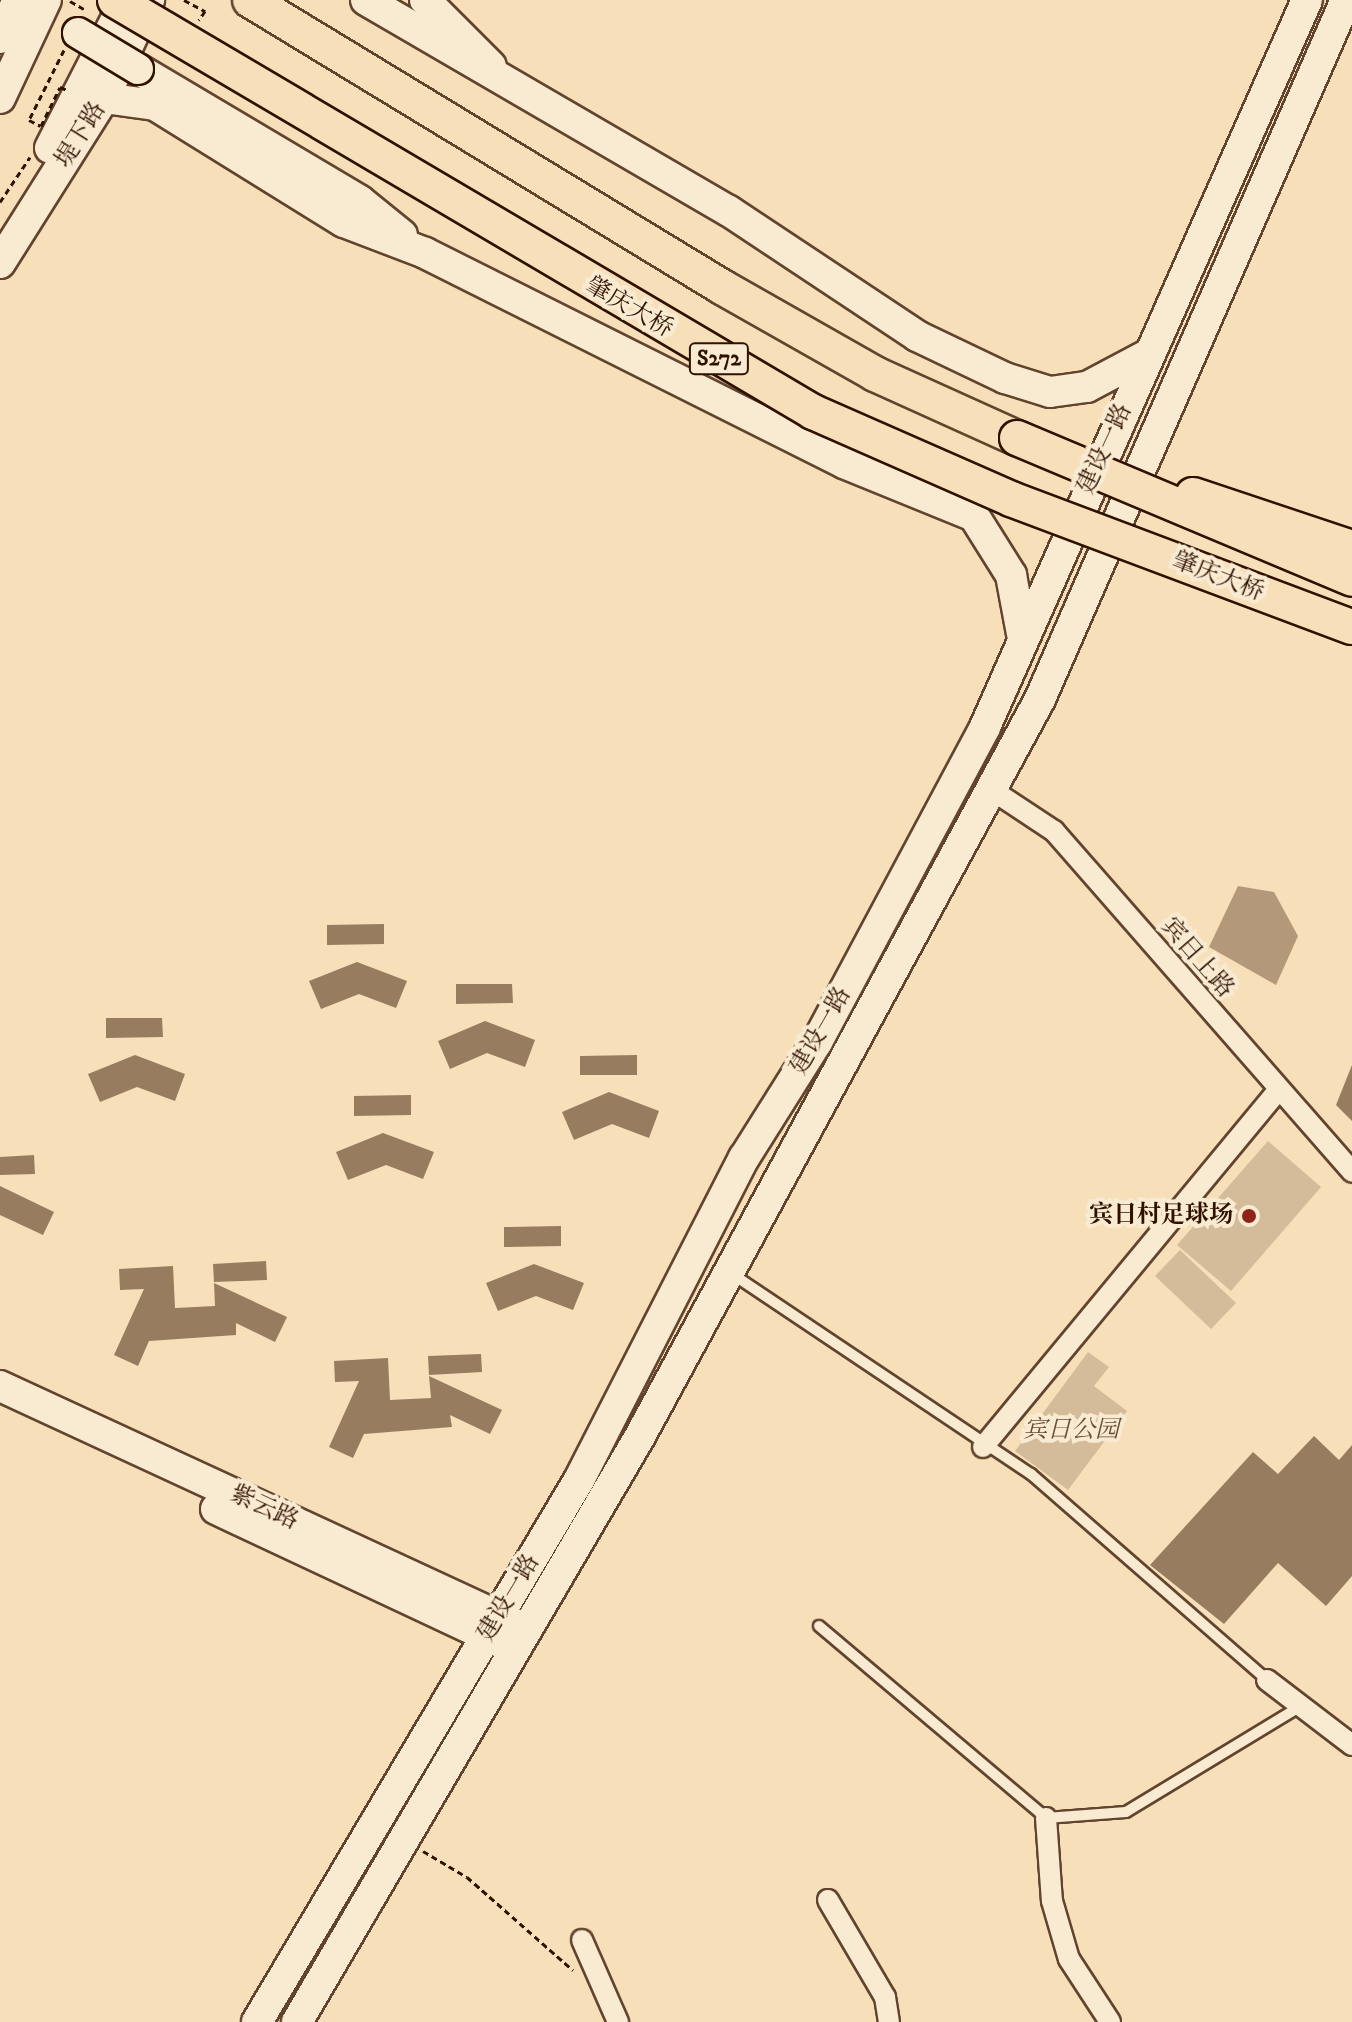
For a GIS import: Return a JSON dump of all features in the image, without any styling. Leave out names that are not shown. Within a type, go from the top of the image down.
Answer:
[{"type":"main road","name":"堤下路","points":[[0,226],[86,86],[126,0]]},
{"type":"main road","name":"堤下路","points":[[0,263],[104,98],[149,0]]},
{"type":"main road","name":"肇庆大桥","points":[[250,0],[722,287],[875,374],[1017,438],[1352,579]]},
{"type":"main road","points":[[366,0],[729,211],[917,336],[1005,378],[1050,392],[1087,387],[1151,353]]},
{"type":"main road","points":[[425,0],[448,15],[505,82]]},
{"type":"main road","name":"建设一路","points":[[257,2022],[492,1626],[971,754],[1307,0]]},
{"type":"main road","name":"建设一路","points":[[297,2022],[731,1273],[1040,699],[1346,0]]},
{"type":"main road","points":[[35,4],[85,21],[138,69],[360,201],[425,253]]},
{"type":"main road","points":[[0,38],[35,4]]},
{"type":"main road","points":[[0,98],[35,4]]},
{"type":"main road","name":"肇庆大桥","points":[[85,21],[813,412],[1011,499],[1352,627]]},
{"type":"main road","points":[[104,98],[155,105],[344,222],[425,253],[736,412],[974,516],[1011,575],[1022,634]]},
{"type":"main road","points":[[1017,438],[1352,548]]},
{"type":"main road","name":"紫云路","points":[[0,1386],[521,1640]]},
{"type":"main road","name":"紫云路","points":[[0,1408],[492,1626]]},
{"type":"main road","points":[[405,1773],[432,1790]]},
{"type":"street","name":"宾日上路","points":[[992,790],[1054,831],[1352,1172]]},
{"type":"street","points":[[983,1447],[1278,1090]]},
{"type":"street","points":[[1267,1680],[1352,1745]]},
{"type":"street","points":[[1046,1818],[1052,1901],[1069,1959],[1110,2022]]},
{"type":"street","points":[[828,1900],[885,1997],[889,2022]]},
{"type":"street","points":[[582,1940],[603,1996],[618,2022]]},
{"type":"lane","points":[[731,1273],[983,1447],[1031,1474],[1267,1680]]},
{"type":"lane","points":[[819,1626],[1046,1818],[1126,1812],[1301,1706]]},
{"type":"path","points":[[67,90],[60,87],[41,126],[29,120],[85,21],[69,0]]},
{"type":"path","points":[[176,0],[184,0],[205,11],[200,21],[188,14]]},
{"type":"path","points":[[403,1840],[467,1877],[603,1996]]},
{"type":"green space","name":"宾日村足球场","points":[[1268,1141],[1321,1187],[1231,1291],[1177,1245]]},
{"type":"green space","points":[[1180,1250],[1236,1303],[1211,1329],[1155,1276]]},
{"type":"green space","name":"宾日公园","points":[[1088,1352],[1109,1367],[1094,1386],[1127,1411],[1068,1490],[1015,1451]]},
{"type":"shaded area","points":[[1238,886],[1274,892],[1298,936],[1276,985],[1209,947]]},
{"type":"building","points":[[384,924],[384,944],[327,945],[327,925]]},
{"type":"building","points":[[357,962],[407,981],[396,1008],[359,994],[321,1009],[309,981]]},
{"type":"building","points":[[456,984],[512,984],[513,1003],[456,1004]]},
{"type":"building","points":[[106,1018],[162,1018],[163,1037],[106,1038]]},
{"type":"building","points":[[485,1021],[535,1040],[525,1067],[487,1053],[450,1069],[438,1041]]},
{"type":"building","points":[[135,1055],[185,1074],[175,1101],[137,1087],[100,1102],[88,1074]]},
{"type":"building","points":[[637,1055],[637,1075],[580,1075],[580,1056]]},
{"type":"building","points":[[1352,1065],[1352,1121],[1336,1105]]},
{"type":"building","points":[[609,1092],[659,1111],[649,1138],[612,1124],[574,1140],[562,1112]]},
{"type":"building","points":[[411,1095],[411,1115],[354,1116],[354,1096]]},
{"type":"building","points":[[383,1133],[434,1152],[423,1179],[386,1165],[348,1180],[336,1152]]},
{"type":"building","points":[[34,1155],[35,1174],[0,1175],[0,1157]]},
{"type":"building","points":[[0,1186],[54,1212],[43,1235],[0,1215]]},
{"type":"building","points":[[561,1226],[561,1246],[504,1247],[504,1227]]},
{"type":"building","points":[[266,1261],[267,1280],[214,1282],[213,1264]]},
{"type":"building","points":[[534,1264],[584,1283],[573,1310],[536,1296],[498,1311],[486,1283]]},
{"type":"building","points":[[173,1266],[175,1308],[215,1306],[214,1283],[287,1317],[275,1342],[236,1323],[236,1335],[149,1341],[138,1366],[114,1355],[144,1289],[120,1290],[119,1269]]},
{"type":"building","points":[[481,1354],[482,1372],[429,1375],[428,1356]]},
{"type":"building","points":[[388,1358],[390,1400],[431,1398],[429,1376],[502,1410],[490,1434],[450,1415],[452,1427],[364,1434],[353,1458],[329,1447],[359,1381],[335,1382],[334,1361]]},
{"type":"building","points":[[1314,1436],[1339,1460],[1352,1445],[1352,1576],[1326,1606],[1278,1563],[1224,1624],[1150,1565],[1253,1452],[1278,1474]]},
{"type":"place","name":"宾日村足球场","points":[[1249,1216]]}]
